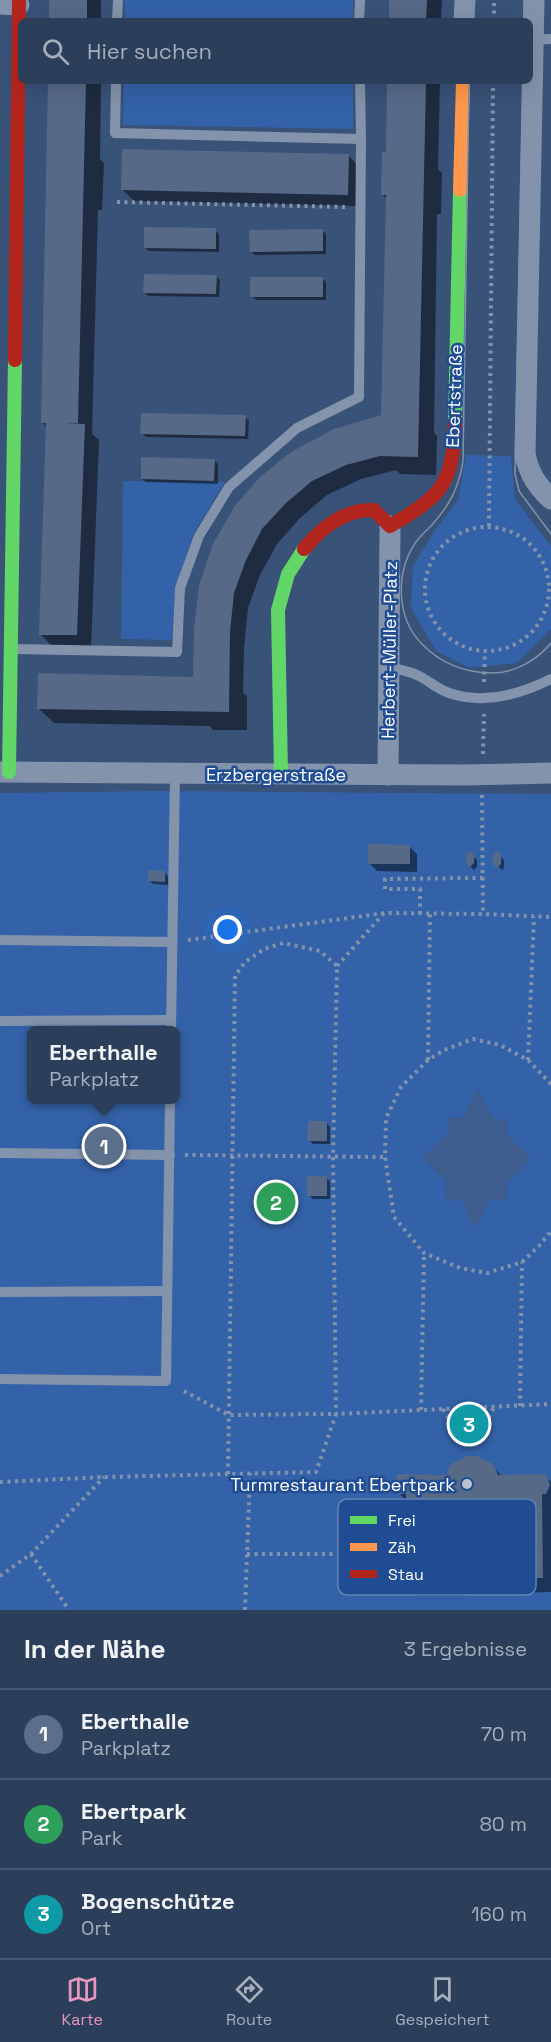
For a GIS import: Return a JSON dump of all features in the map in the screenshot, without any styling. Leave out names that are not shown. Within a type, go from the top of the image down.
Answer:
[{"type":"street","points":[[464,18],[465,0]]},
{"type":"street","points":[[534,0],[538,39],[525,454],[528,470],[534,481],[551,499]]},
{"type":"street","points":[[13,3],[18,22]]},
{"type":"street","points":[[4,772],[12,649],[7,471],[9,67],[18,37]]},
{"type":"street","name":"Ebertstraße","points":[[390,526],[423,506],[438,491],[451,468],[454,443],[463,84]]},
{"type":"street","points":[[280,774],[278,610],[291,567],[308,545],[327,527],[358,510],[374,510],[390,526]]},
{"type":"street","name":"Herbert-Müller-Platz","points":[[388,774],[390,526]]},
{"type":"street","name":"Erzbergerstraße","points":[[4,772],[482,775],[551,773]]},
{"type":"lane","points":[[117,0],[117,18]]},
{"type":"lane","points":[[359,18],[360,0]]},
{"type":"lane","points":[[116,84],[115,134],[361,139]]},
{"type":"lane","points":[[12,649],[177,651],[180,588],[200,536],[229,486],[297,428],[359,397],[360,84]]},
{"type":"lane","points":[[390,667],[411,672],[448,692],[484,699],[511,696],[551,679]]},
{"type":"lane","points":[[0,1021],[171,1025],[175,774]]},
{"type":"lane","points":[[0,940],[172,942]]},
{"type":"lane","points":[[0,1379],[166,1381],[170,1104]]},
{"type":"lane","points":[[0,1153],[170,1155]]},
{"type":"lane","points":[[0,1292],[167,1291]]},
{"type":"path","points":[[494,0],[494,18]]},
{"type":"path","points":[[489,526],[493,84]]},
{"type":"path","points":[[117,202],[361,207]]},
{"type":"path","points":[[489,526],[508,530],[525,539],[539,553],[547,571],[550,591],[547,610],[537,627],[523,641],[505,649],[485,652],[466,648],[449,639],[436,624],[427,607],[424,587],[428,568],[438,551],[452,537],[470,529],[489,526]]},
{"type":"path","points":[[482,775],[483,914]]},
{"type":"path","points":[[420,914],[420,889],[385,889],[385,879],[483,878]]},
{"type":"path","points":[[0,1482],[316,1472],[336,1414],[333,1156],[337,966],[385,913]]},
{"type":"path","points":[[172,942],[385,913],[551,917]]},
{"type":"path","points":[[428,1060],[430,914]]},
{"type":"path","points":[[528,1060],[534,917]]},
{"type":"path","points":[[228,1474],[235,976],[245,962],[264,949],[283,943],[320,951],[337,966]]},
{"type":"path","points":[[551,1084],[528,1060],[500,1045],[473,1039],[444,1050],[428,1060],[401,1087],[386,1118],[385,1157],[394,1217],[424,1253],[460,1268],[486,1274],[522,1262],[551,1231]]},
{"type":"path","points":[[170,1155],[385,1157]]},
{"type":"path","points":[[421,1410],[424,1253]]},
{"type":"path","points":[[520,1406],[522,1262]]},
{"type":"path","points":[[166,1381],[229,1415],[336,1414],[551,1404]]},
{"type":"path","points":[[443,1409],[461,1439],[478,1438],[494,1407]]},
{"type":"path","points":[[245,1610],[250,1473]]},
{"type":"path","points":[[0,1576],[31,1554],[104,1477]]},
{"type":"path","points":[[31,1554],[69,1610]]},
{"type":"path","points":[[247,1554],[338,1554]]},
{"type":"shaded area","points":[[125,0],[353,0],[353,18],[125,18]]},
{"type":"shaded area","points":[[124,84],[353,84],[353,129],[123,125]]},
{"type":"shaded area","points":[[466,455],[511,456],[515,499],[551,546],[551,629],[517,663],[470,668],[436,651],[411,608],[413,566],[435,530],[458,500]]},
{"type":"shaded area","points":[[123,481],[225,482],[194,533],[175,588],[172,640],[121,639]]},
{"type":"shaded area","points":[[159,791],[551,794],[551,1610],[0,1610],[0,793]]},
{"type":"shaded area","points":[[478,1089],[492,1118],[507,1120],[506,1133],[531,1159],[507,1183],[506,1200],[489,1200],[475,1229],[461,1200],[446,1199],[446,1182],[423,1158],[448,1133],[448,1118],[463,1117]]},
{"type":"building","points":[[49,0],[87,0],[87,18],[49,18]]},
{"type":"building","points":[[389,0],[427,0],[426,18],[389,18]]},
{"type":"building","points":[[48,84],[86,84],[78,423],[66,423],[85,424],[77,635],[39,635],[46,423],[41,423]]},
{"type":"building","points":[[387,84],[426,84],[418,457],[380,456],[346,465],[312,481],[286,503],[262,529],[246,560],[234,593],[230,632],[229,712],[37,709],[38,673],[193,677],[194,629],[199,585],[213,544],[234,507],[260,477],[291,452],[334,429],[381,415],[386,195],[381,195],[382,152],[386,152]]},
{"type":"building","points":[[122,149],[349,154],[348,195],[121,190]]},
{"type":"building","points":[[144,227],[216,228],[216,249],[144,248]]},
{"type":"building","points":[[323,229],[323,251],[250,252],[249,230]]},
{"type":"building","points":[[144,274],[217,275],[216,294],[143,293]]},
{"type":"building","points":[[250,277],[323,277],[323,297],[250,297]]},
{"type":"building","points":[[141,413],[246,415],[245,436],[140,434]]},
{"type":"building","points":[[141,457],[215,459],[214,481],[141,479]]},
{"type":"building","points":[[368,844],[410,845],[410,864],[368,864]]},
{"type":"building","points":[[470,851],[474,855],[474,863],[470,867],[466,863],[466,855]]},
{"type":"building","points":[[497,851],[501,855],[501,864],[497,868],[493,864],[493,855]]},
{"type":"building","points":[[148,870],[165,871],[165,882],[148,881]]},
{"type":"building","points":[[308,1121],[327,1121],[327,1141],[307,1141]]},
{"type":"building","points":[[307,1176],[327,1176],[327,1196],[307,1196]]},
{"type":"building","points":[[464,1456],[480,1456],[493,1464],[498,1475],[546,1474],[550,1485],[546,1494],[542,1494],[543,1578],[536,1578],[536,1499],[406,1499],[406,1494],[398,1494],[394,1484],[398,1474],[446,1475],[451,1464]]},
{"type":"tram line","points":[[471,0],[471,18]]},
{"type":"tram line","points":[[524,0],[524,18]]},
{"type":"tram line","points":[[469,84],[463,461],[459,480],[448,504],[409,554],[402,581],[403,608],[413,633],[422,644],[445,662],[463,669],[482,673],[509,671],[532,660],[551,643]]},
{"type":"tram line","points":[[523,84],[515,474],[519,491],[551,534]]},
{"type":"traffic: fast","points":[[455,422],[460,190]]},
{"type":"traffic: fast","points":[[9,772],[15,360]]},
{"type":"traffic: fast","points":[[281,774],[278,610],[288,574],[304,549]]},
{"type":"traffic: slow","points":[[460,190],[463,84]]},
{"type":"traffic: jam","points":[[19,0],[19,18]]},
{"type":"traffic: jam","points":[[15,360],[18,84]]},
{"type":"traffic: jam","points":[[304,549],[318,533],[344,516],[363,510],[374,510],[390,526],[433,496],[442,486],[448,474],[454,443],[455,422]]},
{"type":"place","name":"Eberthalle","points":[[104,1146]]},
{"type":"place","name":"Ebertpark","points":[[276,1202]]},
{"type":"place","name":"Bogenschütze","points":[[469,1424]]},
{"type":"place","name":"Turmrestaurant Ebertpark","points":[[467,1484]]}]
